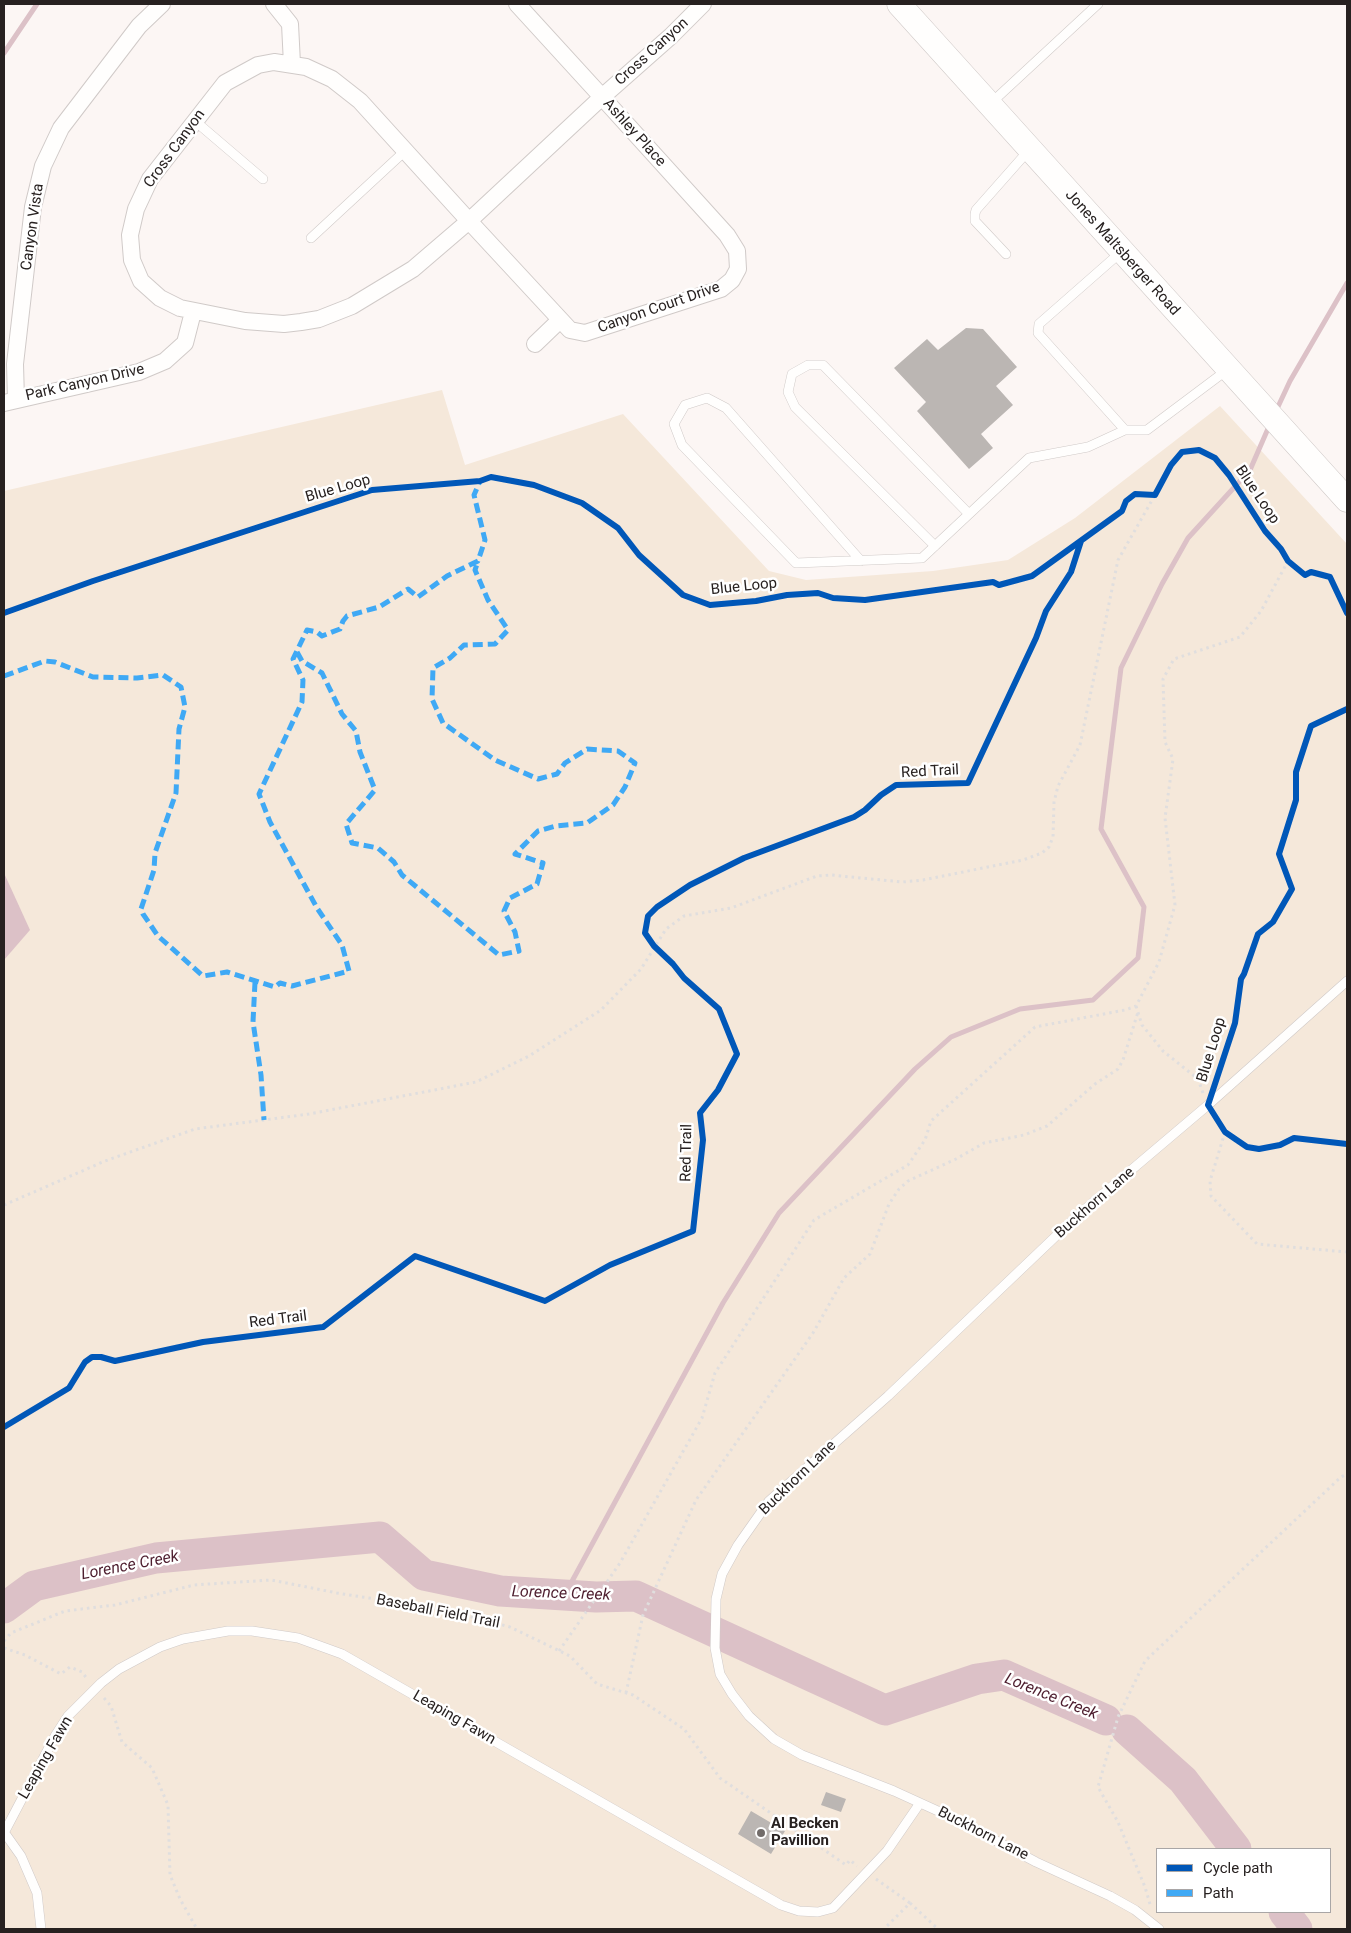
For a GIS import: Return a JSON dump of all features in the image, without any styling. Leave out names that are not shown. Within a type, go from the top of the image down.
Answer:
[{"type":"main road","name":"Jones Maltsberger Road","points":[[899,4],[1347,500]]},
{"type":"street","name":"Canyon Vista","points":[[10,401],[33,207],[43,166],[61,128],[139,26],[162,4]]},
{"type":"street","points":[[274,4],[290,24],[292,64]]},
{"type":"street","name":"Ashley Place","points":[[517,4],[727,235],[737,251],[738,269]]},
{"type":"street","name":"Cross Canyon","points":[[469,221],[360,101],[339,84],[306,67],[274,62],[258,65],[226,83],[150,179],[136,209],[130,235],[132,260],[141,281],[160,298],[180,308],[245,321],[284,324],[327,316],[352,306],[413,269],[469,221],[602,97],[694,7]]},
{"type":"street","name":"Canyon Court Drive","points":[[469,221],[570,330],[586,333],[721,289],[732,280],[738,269]]},
{"type":"street","name":"Park Canyon Drive","points":[[10,401],[139,372],[165,362],[185,343],[194,312]]},
{"type":"street","points":[[535,344],[560,320]]},
{"type":"lane","points":[[989,104],[1098,4]]},
{"type":"lane","points":[[195,121],[263,180]]},
{"type":"lane","points":[[1006,254],[975,221],[976,210],[1029,149]]},
{"type":"lane","points":[[311,238],[405,151]]},
{"type":"lane","points":[[1121,252],[1039,324],[1038,333],[1124,430]]},
{"type":"lane","points":[[935,546],[795,408],[788,392],[792,374],[808,365],[823,365],[969,514]]},
{"type":"lane","points":[[861,561],[726,408],[707,398],[685,405],[674,424],[682,445],[796,563],[861,561],[922,558],[1029,458],[1088,447],[1124,430],[1147,430],[1229,371]]},
{"type":"lane","name":"Buckhorn Lane","points":[[1159,1929],[1135,1910],[1110,1896],[920,1803],[802,1755],[774,1739],[750,1716],[732,1694],[720,1674],[714,1624],[716,1598],[722,1574],[742,1538],[770,1501],[888,1396],[1077,1216],[1208,1105],[1347,980]]},
{"type":"lane","name":"Leaping Fawn","points":[[4,1832],[55,1736],[68,1716],[95,1688],[119,1669],[140,1657],[175,1642],[205,1634],[228,1631],[260,1632],[298,1638],[320,1644],[342,1654],[781,1904],[799,1911],[818,1912],[833,1908],[887,1851],[920,1803]]},
{"type":"lane","points":[[4,1832],[21,1856],[37,1893],[41,1929]]},
{"type":"path","points":[[4,1204],[105,1161],[195,1129],[309,1114],[476,1082],[529,1056],[601,1010],[640,969],[666,928],[684,916],[731,908],[817,876],[830,875],[902,882],[923,880],[1023,860],[1042,853],[1049,846],[1053,836],[1054,802],[1058,786],[1080,746],[1118,560],[1154,495]]},
{"type":"path","points":[[559,1651],[620,1563],[702,1418],[715,1373],[814,1220],[908,1165],[925,1140],[931,1120],[1035,1027],[1125,1010],[1136,1006],[1159,962],[1175,905],[1165,818],[1173,759],[1164,742],[1163,679],[1174,659],[1240,637],[1261,611],[1288,561]]},
{"type":"path","points":[[1136,1006],[1142,1025],[1163,1051],[1198,1079],[1208,1105]]},
{"type":"path","points":[[626,1693],[643,1615],[696,1500],[812,1333],[844,1278],[870,1254],[889,1204],[899,1189],[908,1181],[956,1159],[984,1143],[1024,1135],[1047,1126],[1095,1084],[1118,1069],[1124,1060],[1138,1012]]},
{"type":"path","points":[[1225,1132],[1210,1181],[1212,1196],[1257,1244],[1347,1252]]},
{"type":"path","points":[[1151,1909],[1145,1887],[1118,1822],[1098,1786],[1118,1717],[1146,1660],[1341,1477],[1347,1474]]},
{"type":"path","points":[[4,1648],[25,1655],[61,1674],[70,1667],[82,1672],[111,1706],[122,1742],[152,1768],[168,1805],[170,1875],[180,1899],[197,1929]]},
{"type":"path","points":[[872,1876],[910,1903],[938,1929]]},
{"type":"path","points":[[884,1929],[910,1903]]},
{"type":"shaded area","points":[[442,390],[465,465],[623,414],[769,571],[806,580],[933,571],[1008,560],[1075,518],[1220,406],[1347,544],[1347,1929],[4,1929],[4,491]]},
{"type":"shaded area","points":[[4,873],[30,930],[4,960]]},
{"type":"building","points":[[966,328],[983,329],[1017,367],[996,386],[1013,405],[981,434],[993,448],[969,469],[917,411],[926,402],[894,368],[927,339],[938,350]]},
{"type":"building","points":[[826,1792],[846,1799],[841,1812],[821,1805]]},
{"type":"building","name":"Al Becken Pavillion","points":[[751,1811],[785,1831],[771,1854],[738,1834]]},
{"type":"waterway","points":[[4,53],[37,4]]},
{"type":"waterway","points":[[1276,411],[1290,381],[1347,283]]},
{"type":"waterway","points":[[564,1596],[723,1303],[779,1213],[915,1069],[951,1037],[1020,1009],[1093,1000],[1138,958],[1144,907],[1101,829],[1121,668],[1162,584],[1188,538],[1250,470],[1270,424]]},
{"type":"waterway","name":"Lorence Creek","points":[[4,1608],[34,1586],[156,1558],[380,1537],[424,1575],[500,1591],[596,1597],[636,1596],[885,1710],[977,1679],[1004,1675],[1106,1720]]},
{"type":"waterway","name":"Lorence Creek","points":[[1127,1730],[1183,1780],[1235,1848]]},
{"type":"waterway","name":"Lorence Creek","points":[[1285,1913],[1297,1929]]},
{"type":"marked path","points":[[4,676],[45,661],[55,662],[93,677],[137,678],[163,675],[181,687],[185,707],[179,729],[176,793],[155,853],[154,870],[141,909],[143,914],[158,936],[203,976],[227,972],[275,987],[280,983],[292,986],[349,971],[342,945],[317,908],[270,822],[259,794],[302,702],[303,680],[293,659],[307,630],[317,632],[322,636],[340,629],[347,616],[379,607],[408,589],[418,597],[447,576],[478,561],[485,540],[474,495],[480,481]]},
{"type":"marked path","points":[[297,652],[302,661],[322,673],[342,714],[356,731],[360,752],[375,790],[346,824],[352,843],[378,848],[394,862],[402,875],[499,955],[519,951],[515,932],[504,911],[510,898],[537,884],[543,863],[515,854],[538,831],[556,826],[587,823],[613,805],[625,787],[635,763],[618,751],[587,749],[565,763],[557,774],[538,779],[495,760],[443,723],[432,699],[433,668],[450,658],[464,645],[495,644],[508,630],[488,600],[475,570],[478,561]]},
{"type":"marked path","points":[[255,982],[253,1022],[261,1075],[264,1120]]},
{"type":"cycle path","name":"Blue Loop","points":[[4,613],[93,581],[372,490],[480,481],[491,477],[534,485],[582,503],[618,528],[639,555],[683,595],[710,605],[818,593],[833,598],[865,600],[993,582],[999,585],[1032,576],[1122,511],[1126,501],[1135,494],[1155,495],[1171,465],[1182,452],[1199,450],[1215,458],[1229,475],[1265,531],[1281,549],[1288,561],[1305,575],[1311,572],[1330,577],[1347,613]]},
{"type":"cycle path","name":"Red Trail","points":[[4,1427],[69,1388],[85,1362],[92,1357],[101,1357],[115,1361],[203,1342],[323,1327],[415,1256],[545,1301],[610,1265],[693,1231],[703,1140],[700,1113],[718,1090],[737,1054],[719,1009],[684,978],[673,964],[654,946],[645,933],[648,916],[657,907],[690,885],[744,858],[854,817],[896,785],[968,783],[1036,638],[1046,611],[1071,572],[1081,541]]},
{"type":"cycle path","name":"Blue Loop","points":[[1347,709],[1311,726],[1296,772],[1296,800],[1279,854],[1292,889],[1273,922],[1258,934],[1241,979],[1235,1023],[1208,1105],[1225,1132],[1247,1147],[1259,1149],[1280,1145],[1294,1138],[1347,1144]]},
{"type":"place","name":"Al Becken Pavillion","points":[[761,1833]]}]
